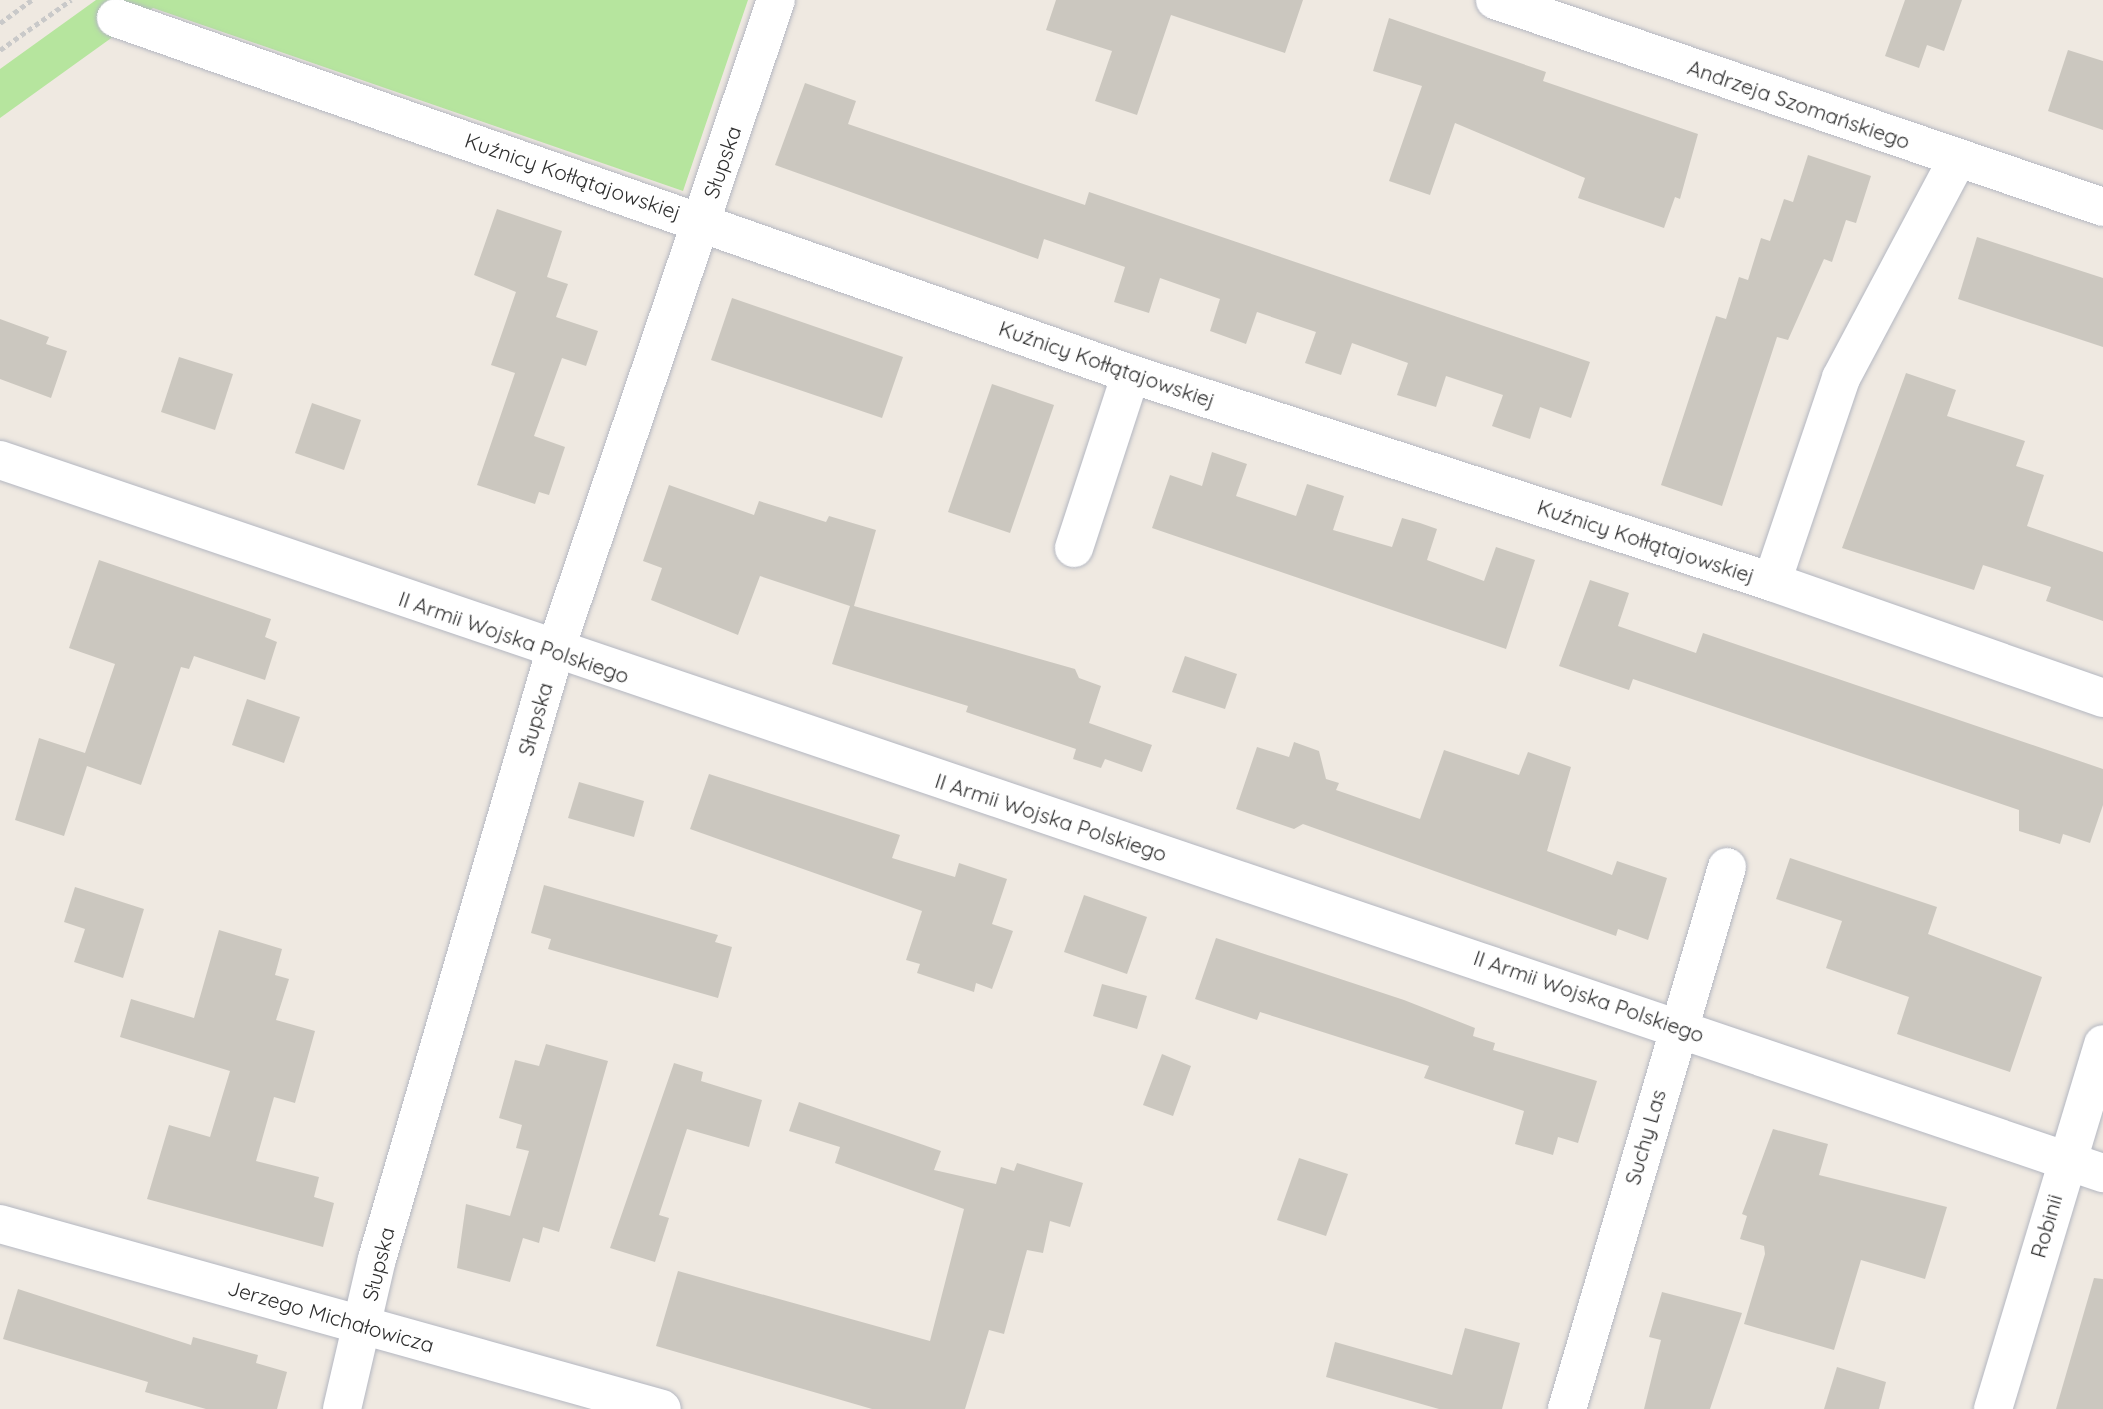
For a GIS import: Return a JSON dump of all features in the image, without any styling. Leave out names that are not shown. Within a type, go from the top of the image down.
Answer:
[{"type":"street","name":"Słupska","points":[[342,1409],[555,651],[776,0]]},
{"type":"street","name":"Andrzeja Szomańskiego","points":[[1495,0],[2103,207]]},
{"type":"street","name":"Kuźnicy Kołłątajowskiej","points":[[116,18],[702,221],[1131,374],[1772,582],[2103,698]]},
{"type":"street","points":[[1772,582],[1841,378],[1958,159]]},
{"type":"street","points":[[1074,548],[1131,374]]},
{"type":"street","name":"II Armii Wojska Polskiego","points":[[0,460],[555,651],[1678,1025],[2103,1173]]},
{"type":"street","name":"Suchy Las","points":[[1567,1409],[1678,1025],[1727,867]]},
{"type":"street","name":"Robinii","points":[[1993,1409],[2065,1160],[2103,1044]]},
{"type":"street","name":"Jerzego Michałowicza","points":[[0,1224],[364,1323],[662,1409]]},
{"type":"path","points":[[0,23],[32,0]]},
{"type":"path","points":[[0,50],[71,0]]},
{"type":"green space","points":[[96,0],[748,0],[683,191],[153,8],[0,118],[0,69]]},
{"type":"building","points":[[1056,0],[1303,0],[1285,53],[1171,15],[1137,115],[1095,101],[1112,51],[1046,30]]},
{"type":"building","points":[[1905,0],[1962,0],[1944,51],[1927,45],[1919,68],[1885,56]]},
{"type":"building","points":[[1389,18],[1546,72],[1543,81],[1698,134],[1680,199],[1675,197],[1664,228],[1578,198],[1585,178],[1455,123],[1430,195],[1389,181],[1422,86],[1373,71]]},
{"type":"building","points":[[2068,50],[2103,61],[2103,130],[2048,111]]},
{"type":"building","points":[[805,83],[856,101],[848,124],[1085,205],[1089,192],[1590,362],[1571,418],[1540,407],[1530,439],[1492,426],[1503,395],[1446,376],[1436,407],[1397,395],[1408,363],[1352,343],[1341,375],[1305,363],[1316,332],[1257,312],[1246,344],[1210,331],[1220,299],[1160,278],[1149,313],[1114,302],[1125,267],[1044,239],[1038,259],[775,165]]},
{"type":"building","points":[[1808,155],[1871,176],[1856,223],[1846,220],[1832,262],[1824,259],[1788,340],[1777,337],[1722,506],[1661,485],[1716,316],[1726,319],[1739,277],[1748,280],[1761,238],[1770,241],[1784,199],[1793,202]]},
{"type":"building","points":[[497,209],[562,231],[547,277],[568,284],[556,317],[598,331],[586,366],[562,358],[534,436],[565,447],[549,495],[539,492],[535,504],[477,485],[515,373],[491,365],[516,292],[474,275]]},
{"type":"building","points":[[1977,237],[2103,278],[2103,347],[1958,299]]},
{"type":"building","points":[[732,298],[903,357],[882,418],[711,360]]},
{"type":"building","points":[[0,319],[49,337],[46,344],[67,351],[51,398],[0,379]]},
{"type":"building","points":[[179,357],[233,374],[215,430],[161,412]]},
{"type":"building","points":[[1906,373],[1956,390],[1947,416],[2025,441],[2016,466],[2044,475],[2027,526],[2103,552],[2103,621],[2046,601],[2051,587],[1983,565],[1974,590],[1842,548]]},
{"type":"building","points":[[992,384],[1054,405],[1010,533],[948,512]]},
{"type":"building","points":[[312,403],[361,420],[344,470],[295,453]]},
{"type":"building","points":[[1212,452],[1247,464],[1236,496],[1296,516],[1307,484],[1344,496],[1333,530],[1392,547],[1402,518],[1420,523],[1437,529],[1427,560],[1484,581],[1496,547],[1535,560],[1506,649],[1152,528],[1170,475],[1202,486]]},
{"type":"building","points":[[669,485],[754,515],[759,501],[826,522],[829,516],[876,530],[854,606],[1075,669],[1079,678],[1101,686],[1089,723],[1152,745],[1142,772],[1105,759],[1101,768],[1073,759],[1076,749],[966,712],[968,706],[832,664],[850,606],[760,576],[738,635],[651,600],[662,568],[643,561]]},
{"type":"building","points":[[99,560],[271,619],[265,637],[277,642],[265,680],[194,656],[189,669],[181,667],[141,785],[87,766],[64,836],[15,820],[39,738],[85,753],[115,664],[69,648]]},
{"type":"building","points":[[1590,580],[1629,593],[1618,626],[1696,653],[1703,633],[2103,769],[2103,805],[2090,843],[2063,834],[2060,844],[2019,831],[2019,810],[1633,679],[1629,690],[1559,666]]},
{"type":"building","points":[[1185,656],[1237,674],[1225,709],[1172,692]]},
{"type":"building","points":[[247,699],[300,717],[284,763],[232,745]]},
{"type":"building","points":[[1294,742],[1319,751],[1326,779],[1339,783],[1336,790],[1420,819],[1444,750],[1519,775],[1528,752],[1571,767],[1547,851],[1612,875],[1617,861],[1667,878],[1648,940],[1618,929],[1616,936],[1303,824],[1294,829],[1236,809],[1257,747],[1289,757]]},
{"type":"building","points":[[709,774],[900,835],[892,858],[955,877],[959,863],[1007,879],[992,924],[1013,931],[992,989],[976,983],[974,992],[917,973],[920,964],[906,960],[922,911],[690,829]]},
{"type":"building","points":[[579,782],[644,801],[634,837],[568,818]]},
{"type":"building","points":[[1790,858],[1937,907],[1928,934],[2042,977],[2010,1072],[1897,1034],[1909,997],[1826,968],[1842,921],[1776,899]]},
{"type":"building","points":[[544,885],[718,935],[715,942],[732,947],[718,998],[548,949],[551,939],[531,933]]},
{"type":"building","points":[[75,887],[144,909],[123,978],[74,962],[85,929],[64,922]]},
{"type":"building","points":[[1084,895],[1147,917],[1127,974],[1064,952]]},
{"type":"building","points":[[219,930],[282,949],[275,975],[289,979],[276,1020],[315,1031],[295,1103],[274,1097],[256,1161],[319,1177],[314,1197],[334,1203],[323,1247],[147,1199],[169,1125],[210,1137],[230,1071],[120,1037],[131,999],[194,1018]]},
{"type":"building","points":[[1216,938],[1404,1000],[1475,1028],[1473,1036],[1495,1043],[1493,1050],[1597,1081],[1578,1143],[1558,1137],[1553,1155],[1515,1144],[1524,1111],[1424,1078],[1429,1066],[1260,1012],[1257,1020],[1195,999]]},
{"type":"building","points":[[1102,984],[1147,996],[1137,1029],[1093,1016]]},
{"type":"building","points":[[546,1044],[608,1061],[559,1232],[543,1227],[539,1243],[523,1238],[510,1282],[457,1268],[466,1204],[510,1216],[529,1151],[516,1148],[522,1125],[499,1118],[515,1060],[539,1066]]},
{"type":"building","points":[[1162,1054],[1191,1066],[1173,1116],[1143,1105]]},
{"type":"building","points":[[674,1063],[703,1072],[701,1081],[762,1100],[749,1147],[687,1129],[659,1215],[669,1218],[655,1262],[610,1248]]},
{"type":"building","points":[[799,1102],[941,1151],[934,1170],[996,1184],[1001,1167],[1014,1171],[1017,1163],[1083,1183],[1070,1227],[1050,1221],[1043,1253],[1027,1250],[1004,1334],[989,1330],[965,1409],[872,1409],[656,1346],[678,1271],[930,1341],[964,1209],[835,1163],[840,1147],[789,1131]]},
{"type":"building","points":[[1773,1129],[1828,1144],[1819,1175],[1947,1207],[1925,1279],[1861,1260],[1834,1350],[1744,1324],[1765,1254],[1764,1246],[1740,1239],[1747,1216],[1742,1214]]},
{"type":"building","points":[[1299,1158],[1348,1174],[1326,1236],[1277,1220]]},
{"type":"building","points":[[2094,1278],[2103,1279],[2103,1409],[2056,1409]]},
{"type":"building","points":[[18,1289],[191,1345],[193,1337],[258,1355],[256,1363],[287,1372],[277,1409],[206,1409],[145,1392],[148,1382],[3,1339]]},
{"type":"building","points":[[1662,1292],[1742,1313],[1710,1409],[1644,1409],[1661,1340],[1649,1337]]},
{"type":"building","points":[[1465,1328],[1520,1343],[1502,1409],[1439,1409],[1326,1377],[1335,1342],[1452,1375]]},
{"type":"building","points":[[1837,1367],[1886,1382],[1879,1409],[1824,1409]]}]
